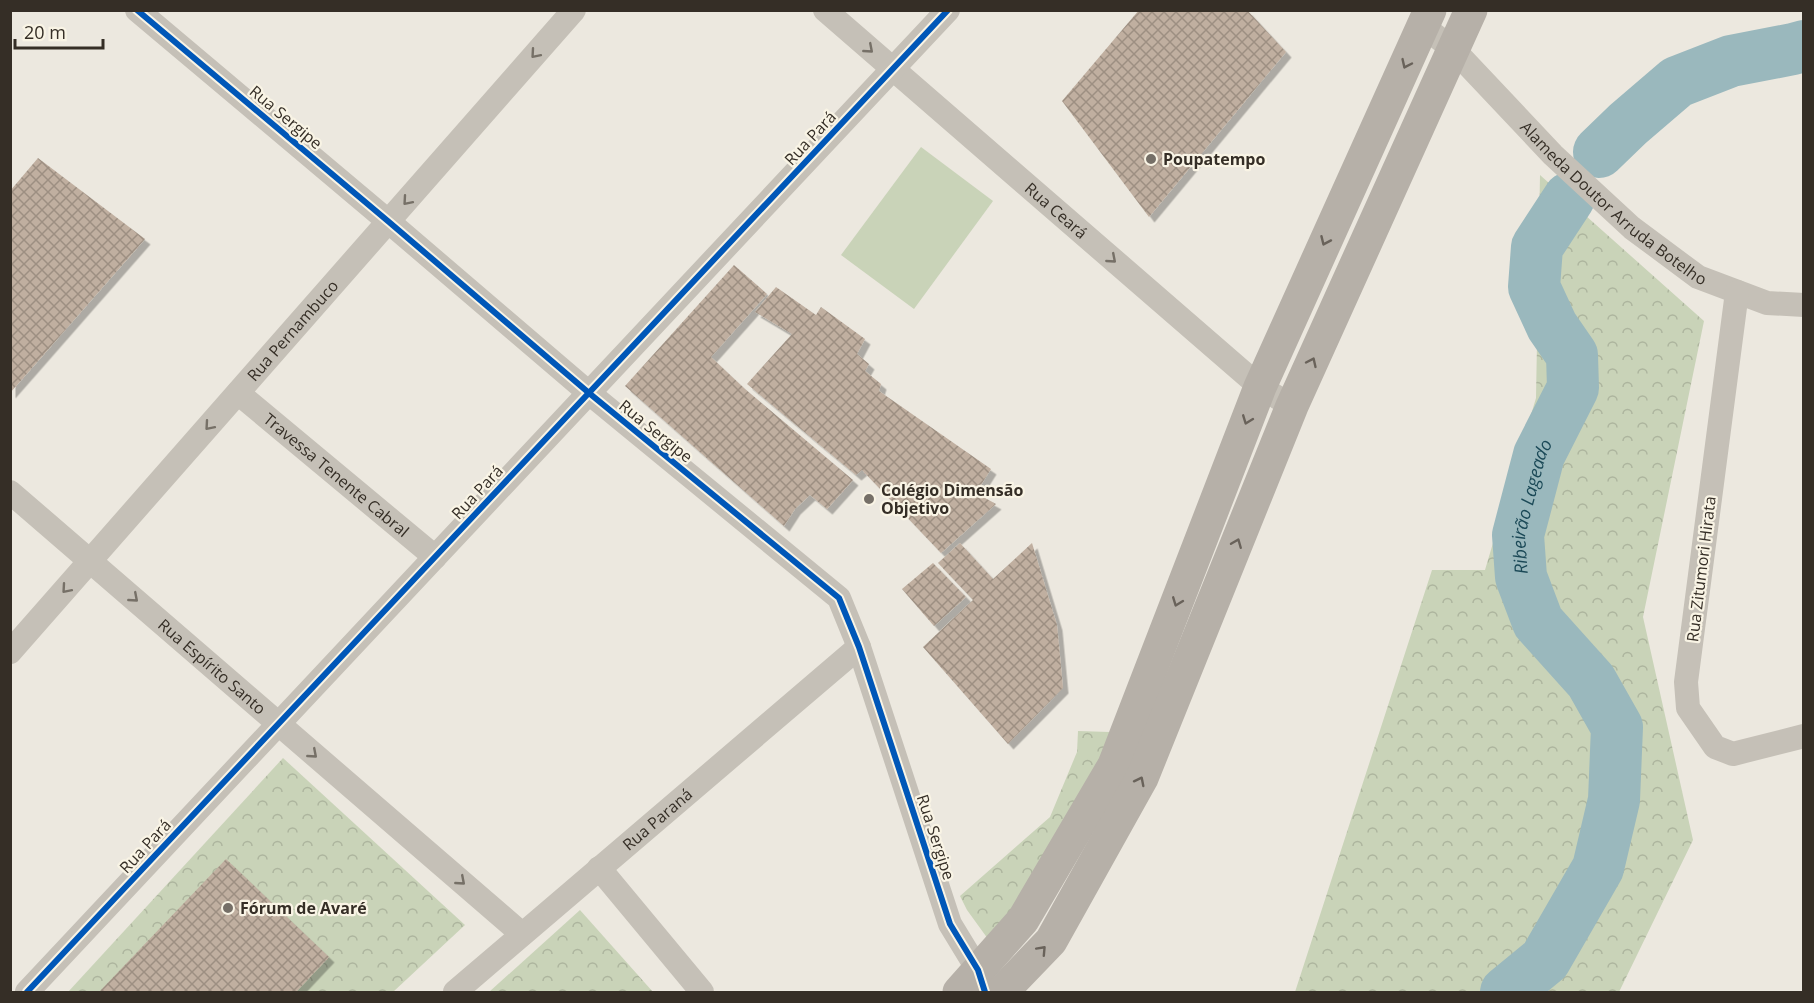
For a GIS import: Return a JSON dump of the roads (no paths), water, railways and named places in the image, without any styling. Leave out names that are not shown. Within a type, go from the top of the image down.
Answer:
[{"type":"main road","points":[[1002,993],[1051,940],[1142,778],[1292,406],[1472,10]]},
{"type":"main road","points":[[974,985],[1023,920],[1114,765],[1260,387],[1427,18]]},
{"type":"main road","points":[[1343,202],[1377,220]]},
{"type":"main road","points":[[1143,688],[1174,700]]},
{"type":"street","name":"Rua Sergipe","points":[[137,10],[589,393],[839,598],[859,647],[950,924],[974,985]]},
{"type":"street","name":"Rua Pernambuco","points":[[10,652],[574,10]]},
{"type":"street","name":"Rua Ceará","points":[[825,10],[1260,387],[1292,406]]},
{"type":"street","name":"Rua Pará","points":[[27,993],[948,10]]},
{"type":"street","name":"Alameda Doutor Arruda Botelho","points":[[1427,18],[1553,155],[1632,228],[1698,277],[1767,303],[1803,305]]},
{"type":"street","name":"Rua Zitumori Hirata","points":[[1737,292],[1686,682],[1688,708],[1715,747],[1733,754],[1803,736]]},
{"type":"street","name":"Travessa Tenente Cabral","points":[[238,393],[435,557]]},
{"type":"street","name":"Rua Espírito Santo","points":[[10,492],[522,934]]},
{"type":"street","name":"Rua Paraná","points":[[455,993],[859,647]]},
{"type":"street","points":[[599,868],[702,993]]},
{"type":"waterway","name":"Ribeirão Lageado","points":[[1599,152],[1677,82],[1731,61],[1804,46]]},
{"type":"waterway","name":"Ribeirão Lageado","points":[[1506,992],[1545,960],[1598,868],[1614,800],[1617,727],[1591,681],[1538,622],[1521,577],[1518,535],[1539,455],[1573,388],[1572,355],[1552,326],[1534,287],[1537,247],[1569,198]]},
{"type":"place","name":"Poupatempo","points":[[1151,159]]},
{"type":"place","name":"Colégio Dimensão Objetivo","points":[[869,499]]},
{"type":"place","name":"Fórum de Avaré","points":[[228,908]]}]
